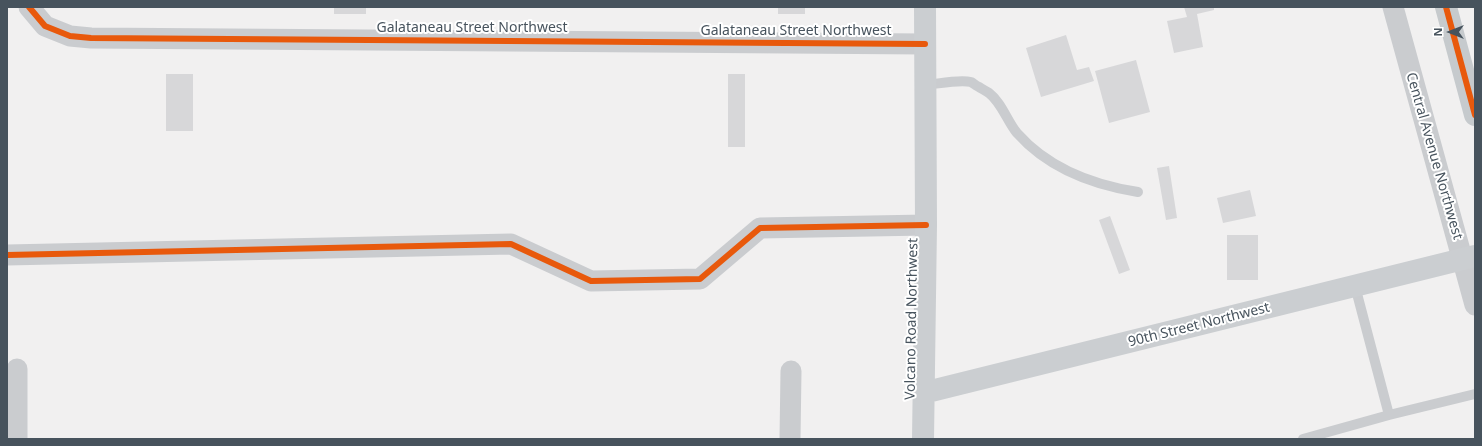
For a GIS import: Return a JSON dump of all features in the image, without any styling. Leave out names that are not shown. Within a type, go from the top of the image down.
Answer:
[{"type":"main road","points":[[1446,7],[1475,115]]},
{"type":"street","name":"Galataneau Street Northwest","points":[[29,7],[45,26],[70,36],[91,38],[925,44]]},
{"type":"street","name":"Volcano Road Northwest","points":[[922,439],[926,225],[925,7]]},
{"type":"street","name":"Central Avenue Northwest","points":[[1393,7],[1438,174],[1469,257],[1475,305]]},
{"type":"street","points":[[7,255],[511,244],[591,281],[700,279],[760,228],[926,225]]},
{"type":"street","name":"90th Street Northwest","points":[[923,393],[1469,257]]},
{"type":"street","points":[[17,368],[17,439]]},
{"type":"street","points":[[790,439],[791,371]]},
{"type":"lane","points":[[925,85],[971,82],[989,93],[998,103],[1017,132],[1035,151],[1056,166],[1088,180],[1117,189],[1138,192]]},
{"type":"lane","points":[[1355,286],[1389,415]]},
{"type":"lane","points":[[1303,439],[1389,415],[1475,394]]},
{"type":"building","points":[[334,7],[366,7],[366,14],[334,14]]},
{"type":"building","points":[[778,7],[805,7],[805,14],[778,14]]},
{"type":"building","points":[[1184,7],[1214,7],[1214,10],[1197,14],[1203,47],[1174,53],[1167,21],[1187,17]]},
{"type":"building","points":[[1066,35],[1077,70],[1089,67],[1094,81],[1041,97],[1026,48]]},
{"type":"building","points":[[1136,60],[1150,112],[1109,123],[1095,71]]},
{"type":"building","points":[[166,74],[193,74],[193,131],[166,131]]},
{"type":"building","points":[[728,74],[745,74],[745,147],[728,147]]},
{"type":"building","points":[[1169,166],[1177,218],[1166,220],[1157,168]]},
{"type":"building","points":[[1250,190],[1256,216],[1223,223],[1217,198]]},
{"type":"building","points":[[1110,216],[1130,270],[1119,274],[1099,220]]},
{"type":"building","points":[[1227,235],[1258,235],[1258,280],[1227,280]]},
{"type":"cycle path","points":[[29,7],[45,26],[70,36],[91,38],[925,44]]},
{"type":"cycle path","points":[[1446,7],[1475,115]]},
{"type":"cycle path","points":[[7,255],[511,244],[591,281],[700,279],[760,228],[926,225]]}]
